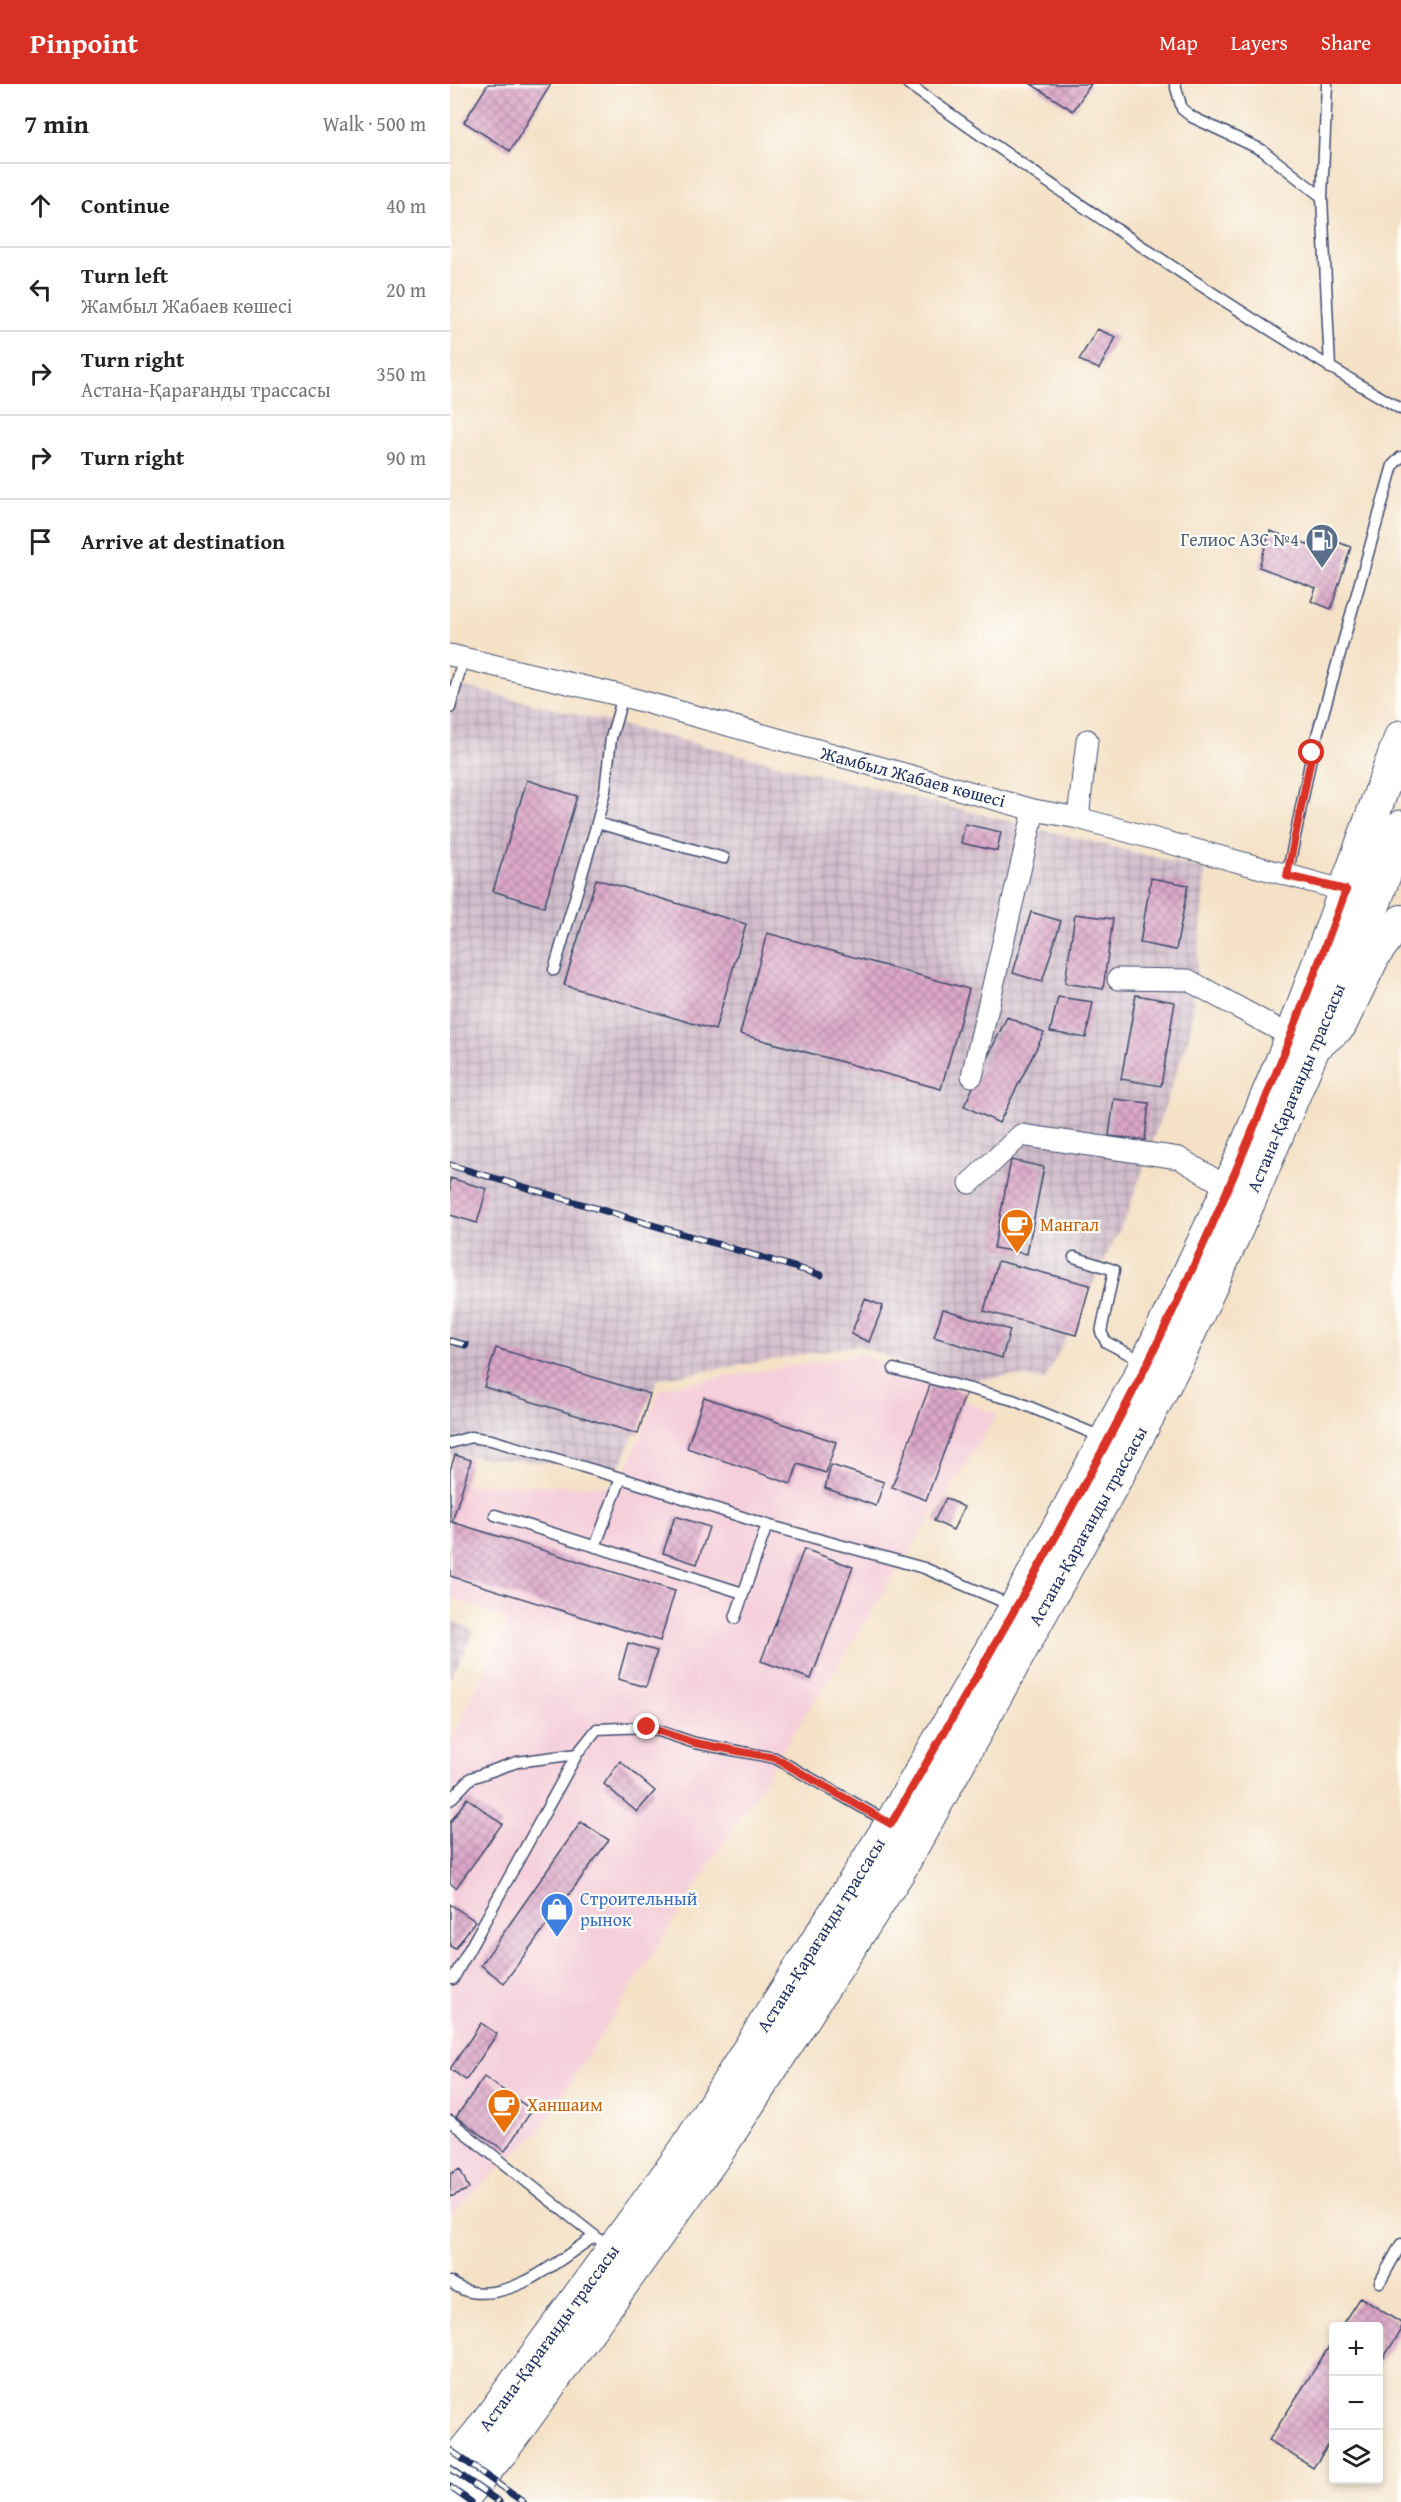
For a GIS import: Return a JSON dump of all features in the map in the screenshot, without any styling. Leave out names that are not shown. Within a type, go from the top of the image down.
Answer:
[{"type":"main road","name":"Астана-Қарағанды трассасы","points":[[459,2502],[504,2449],[717,2152],[898,1872],[1115,1479],[1176,1362],[1250,1201],[1301,1044],[1361,896],[1394,780],[1401,739]]},
{"type":"main road","name":"Астана-Қарағанды трассасы","points":[[1361,896],[1401,827]]},
{"type":"main road","points":[[1301,1044],[1341,1026],[1375,956],[1401,920]]},
{"type":"main road","name":"Астана-Қарағанды трассасы","points":[[450,2469],[478,2435],[604,2243],[685,2151],[891,1824],[1016,1607],[1147,1363],[1229,1188],[1301,1044]]},
{"type":"street","name":"Жамбыл Жабаев көшесі","points":[[457,657],[624,696],[1034,810],[1078,818],[1361,896]]},
{"type":"street","points":[[1078,818],[1087,740]]},
{"type":"street","points":[[972,1076],[1034,810]]},
{"type":"street","points":[[1118,979],[1188,980],[1301,1044]]},
{"type":"street","points":[[970,1182],[1021,1135],[1179,1158],[1229,1188]]},
{"type":"lane","points":[[908,84],[1067,197],[1330,368],[1401,409]]},
{"type":"lane","points":[[1175,84],[1182,109],[1192,117],[1262,150],[1322,197]]},
{"type":"lane","points":[[1327,84],[1322,197],[1330,368]]},
{"type":"lane","points":[[1287,876],[1312,753],[1393,465],[1401,457]]},
{"type":"lane","points":[[450,708],[457,657]]},
{"type":"lane","points":[[554,970],[597,823],[605,791],[612,738],[624,696]]},
{"type":"lane","points":[[597,823],[724,858]]},
{"type":"lane","points":[[1074,1257],[1114,1270],[1101,1332],[1106,1342],[1147,1363]]},
{"type":"lane","points":[[894,1369],[1013,1400],[1107,1439]]},
{"type":"lane","points":[[450,1443],[471,1437],[491,1440],[621,1478],[767,1525],[924,1568],[1016,1607]]},
{"type":"lane","points":[[595,1547],[621,1478]]},
{"type":"lane","points":[[495,1515],[743,1593]]},
{"type":"lane","points":[[735,1618],[767,1525]]},
{"type":"lane","points":[[450,1991],[451,1978],[577,1754],[597,1729],[647,1727],[695,1743],[775,1758],[891,1824]]},
{"type":"lane","points":[[450,1800],[471,1778],[517,1762],[577,1754]]},
{"type":"lane","points":[[450,2121],[604,2243],[515,2288],[488,2293],[469,2292],[450,2282]]},
{"type":"lane","points":[[1380,2282],[1401,2244]]},
{"type":"shaded area","points":[[450,683],[1206,870],[1191,1030],[1127,1215],[1045,1380],[1012,1376],[951,1382],[858,1345],[658,1379],[619,1469],[450,1455]]},
{"type":"shaded area","name":"Строительный рынок","points":[[861,1354],[997,1415],[539,2132],[450,2214],[450,1744],[508,1621],[450,1597],[450,1484],[619,1486],[661,1388]]},
{"type":"shaded area","points":[[450,1620],[475,1631],[450,1679]]},
{"type":"building","points":[[488,84],[551,84],[510,151],[464,122]]},
{"type":"building","points":[[1031,84],[1091,84],[1073,111]]},
{"type":"building","points":[[1097,329],[1116,337],[1099,369],[1079,360]]},
{"type":"building","points":[[1270,531],[1330,552],[1334,541],[1351,547],[1331,609],[1311,601],[1316,588],[1259,567]]},
{"type":"building","points":[[527,780],[577,796],[544,907],[493,891]]},
{"type":"building","points":[[965,824],[1001,832],[997,851],[961,843]]},
{"type":"building","points":[[1151,878],[1188,885],[1176,950],[1140,943]]},
{"type":"building","points":[[596,879],[746,924],[715,1030],[564,985]]},
{"type":"building","points":[[1031,912],[1061,921],[1042,982],[1013,973]]},
{"type":"building","points":[[1075,914],[1113,919],[1103,989],[1065,983]]},
{"type":"building","points":[[767,933],[969,989],[941,1089],[740,1034]]},
{"type":"building","points":[[1136,995],[1175,1002],[1161,1086],[1121,1079]]},
{"type":"building","points":[[1058,997],[1093,1002],[1086,1038],[1050,1032]]},
{"type":"building","points":[[1007,1017],[1044,1033],[999,1123],[964,1106]]},
{"type":"building","points":[[1114,1099],[1149,1103],[1145,1140],[1109,1136]]},
{"type":"building","points":[[1011,1160],[1044,1167],[1027,1254],[994,1248]]},
{"type":"building","points":[[450,1178],[487,1189],[477,1223],[450,1215]]},
{"type":"building","points":[[998,1261],[1090,1285],[1076,1335],[984,1311]]},
{"type":"building","points":[[865,1299],[883,1306],[869,1342],[851,1334]]},
{"type":"building","points":[[943,1309],[1010,1330],[1002,1358],[934,1337]]},
{"type":"building","points":[[496,1348],[650,1394],[638,1434],[484,1387]]},
{"type":"building","points":[[932,1380],[966,1393],[926,1500],[892,1487]]},
{"type":"building","points":[[704,1397],[836,1442],[826,1473],[798,1464],[791,1484],[687,1448]]},
{"type":"building","points":[[455,1455],[471,1460],[452,1522],[675,1591],[660,1641],[450,1576],[450,1470]]},
{"type":"building","points":[[831,1465],[884,1482],[876,1506],[825,1488]]},
{"type":"building","points":[[946,1498],[964,1507],[953,1530],[934,1521]]},
{"type":"building","points":[[675,1516],[709,1527],[697,1564],[663,1553]]},
{"type":"building","points":[[804,1549],[853,1567],[811,1679],[761,1661]]},
{"type":"building","points":[[628,1643],[657,1651],[646,1687],[618,1679]]},
{"type":"building","points":[[620,1761],[655,1791],[637,1812],[604,1784]]},
{"type":"building","points":[[467,1798],[502,1824],[456,1888],[450,1883],[450,1823]]},
{"type":"building","points":[[581,1822],[609,1840],[504,1983],[481,1965]]},
{"type":"building","points":[[450,1904],[475,1921],[455,1949],[450,1946]]},
{"type":"building","points":[[481,2023],[497,2034],[466,2080],[450,2069]]},
{"type":"building","points":[[484,2077],[532,2110],[505,2151],[456,2117]]},
{"type":"building","points":[[460,2169],[469,2189],[450,2197],[450,2174]]},
{"type":"building","points":[[1360,2297],[1401,2323],[1401,2331],[1383,2358],[1383,2322],[1344,2322]]},
{"type":"building","points":[[1329,2347],[1329,2444],[1313,2468],[1269,2440]]},
{"type":"railway","points":[[450,1165],[821,1275]]},
{"type":"railway","points":[[450,1341],[466,1345]]},
{"type":"railway","points":[[450,2450],[523,2502]]},
{"type":"railway","points":[[450,2468],[499,2502]]},
{"type":"railway","points":[[450,2487],[471,2502]]},
{"type":"place","name":"Гелиос АЗС №4","points":[[1322,569]]},
{"type":"place","name":"Мангал","points":[[1017,1254]]},
{"type":"place","name":"Строительный рынок","points":[[557,1938]]},
{"type":"place","name":"Ханшаим","points":[[504,2134]]},
{"type":"route","points":[[647,1727],[695,1743],[775,1758],[891,1824],[1016,1607],[1147,1363],[1229,1188],[1292,1037],[1346,890],[1287,876],[1312,753]]}]
